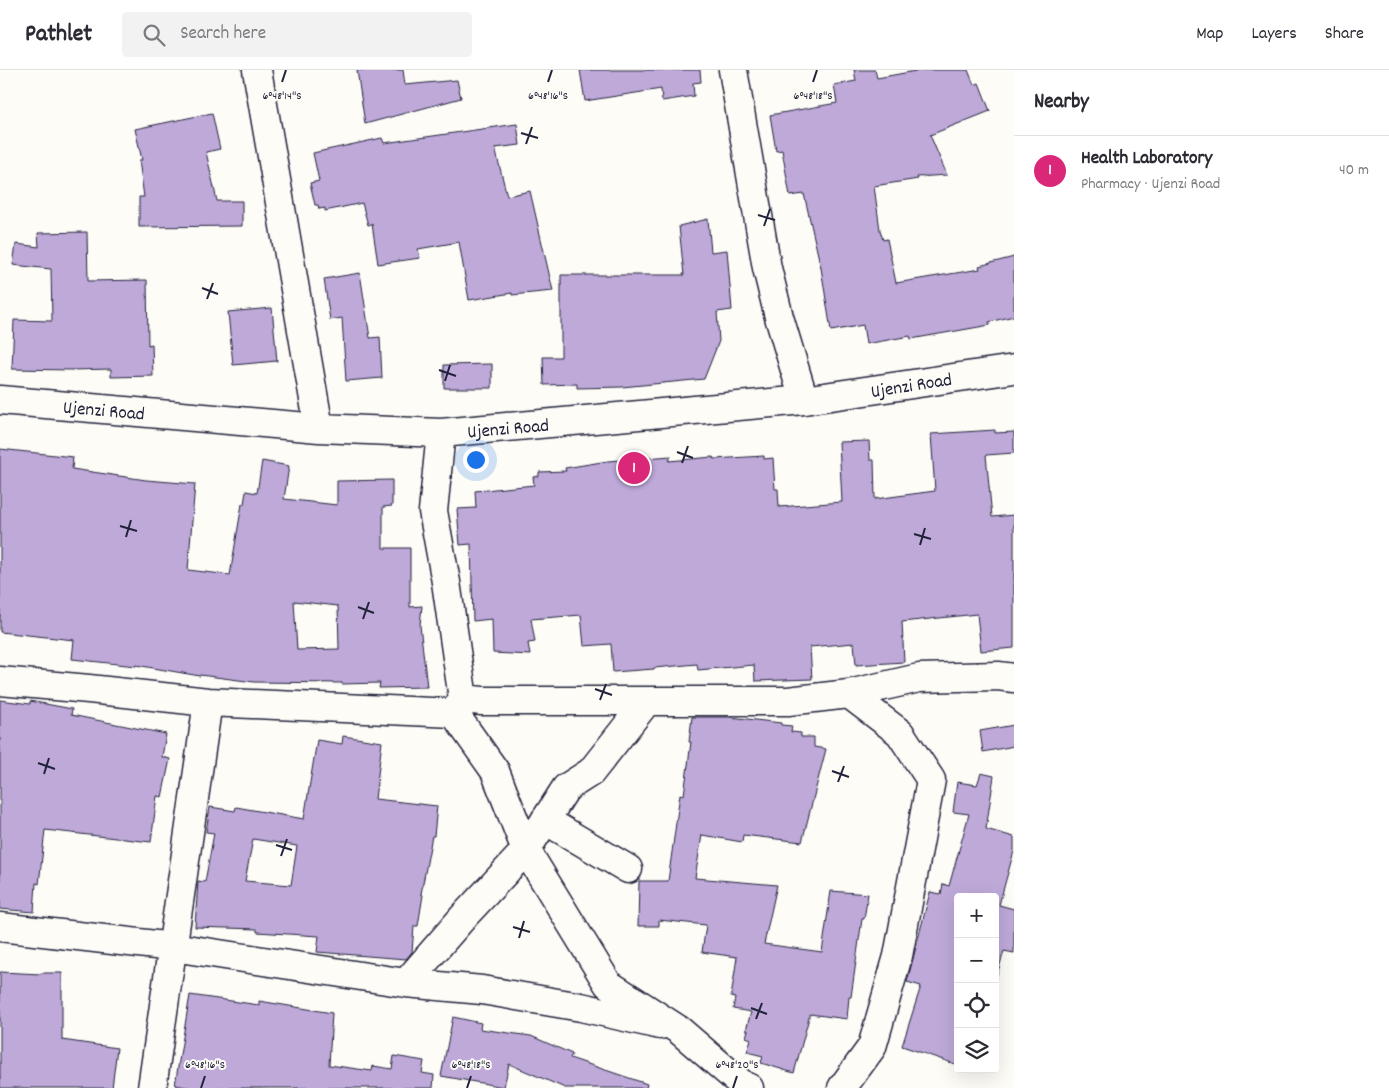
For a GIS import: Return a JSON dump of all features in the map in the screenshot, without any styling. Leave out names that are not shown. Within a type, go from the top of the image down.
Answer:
[{"type":"street","points":[[257,70],[319,428]]},
{"type":"street","points":[[733,70],[766,268],[804,400]]},
{"type":"street","name":"Ujenzi Road","points":[[0,400],[319,428],[441,432],[804,400],[1014,369]]},
{"type":"street","points":[[441,432],[433,511],[446,582],[459,706],[495,771],[526,850],[608,984],[679,1030],[743,1085],[749,1088]]},
{"type":"street","points":[[0,682],[89,689],[208,702],[459,706],[482,701],[788,701],[849,694],[920,678],[998,676],[1014,678]]},
{"type":"street","points":[[842,1088],[872,1047],[875,1038],[898,956],[931,780],[900,733],[849,694]]},
{"type":"street","points":[[406,983],[465,915],[526,850],[566,788],[591,772],[647,701]]},
{"type":"street","points":[[152,1088],[208,702]]},
{"type":"street","points":[[546,820],[628,869]]},
{"type":"street","points":[[0,927],[173,947],[406,983],[482,990],[581,1007],[679,1030]]},
{"type":"building","points":[[357,70],[403,70],[405,85],[457,80],[461,98],[365,124]]},
{"type":"building","points":[[580,70],[700,70],[701,82],[693,83],[694,96],[662,101],[661,89],[585,101]]},
{"type":"building","points":[[854,70],[875,70],[877,78],[921,70],[968,70],[974,85],[979,83],[990,111],[930,135],[947,175],[917,177],[918,179],[874,186],[880,230],[883,240],[887,239],[896,283],[980,269],[979,266],[1014,257],[1014,316],[989,322],[990,325],[911,339],[910,336],[866,344],[863,325],[831,331],[821,268],[804,194],[790,196],[782,150],[776,151],[770,115],[837,103],[834,85],[856,81]]},
{"type":"building","points":[[212,113],[220,149],[206,152],[217,201],[242,201],[242,226],[139,227],[139,197],[144,197],[139,160],[142,160],[135,129]]},
{"type":"building","points":[[517,124],[520,145],[495,148],[507,196],[530,191],[553,291],[512,295],[512,293],[469,300],[459,242],[418,249],[420,258],[378,264],[372,224],[368,225],[362,203],[325,211],[325,208],[319,209],[318,205],[315,205],[310,183],[319,181],[313,153],[382,138],[384,143]]},
{"type":"building","points":[[708,219],[711,252],[727,250],[732,310],[717,312],[719,341],[704,379],[622,387],[577,388],[577,384],[544,385],[543,357],[561,357],[561,275],[684,275],[679,226]]},
{"type":"building","points":[[87,232],[88,281],[147,280],[148,345],[152,344],[153,376],[111,377],[111,369],[12,369],[14,320],[52,321],[51,269],[13,265],[16,244],[39,247],[38,233]]},
{"type":"building","points":[[360,273],[370,338],[380,337],[382,378],[346,381],[342,318],[330,320],[324,279]]},
{"type":"building","points":[[272,308],[277,361],[233,365],[228,312]]},
{"type":"building","points":[[492,364],[492,388],[444,388],[444,365]]},
{"type":"building","points":[[995,430],[995,433],[1014,432],[1014,453],[986,455],[992,517],[1014,515],[1014,648],[981,651],[977,614],[902,622],[904,662],[856,665],[854,643],[810,647],[812,679],[755,681],[754,665],[698,670],[697,664],[613,672],[611,644],[584,646],[581,615],[531,619],[535,642],[528,643],[530,655],[493,653],[492,619],[473,621],[471,544],[460,545],[457,509],[476,508],[475,491],[534,485],[533,477],[539,476],[539,472],[566,471],[565,468],[608,461],[671,456],[669,461],[713,457],[714,459],[764,456],[764,459],[773,458],[775,489],[778,489],[779,507],[842,502],[839,442],[869,441],[870,460],[874,460],[875,499],[935,491],[931,434]]},
{"type":"building","points":[[0,449],[73,457],[72,469],[146,480],[195,484],[188,570],[230,575],[242,504],[244,504],[246,491],[257,493],[262,461],[289,466],[284,499],[337,505],[337,481],[392,480],[392,506],[383,507],[383,548],[410,548],[410,607],[422,606],[420,625],[427,687],[379,688],[380,683],[254,682],[200,676],[136,665],[72,659],[74,640],[0,632]],"holes":[[[294,601],[338,606],[339,649],[297,650]]]},
{"type":"building","points":[[0,700],[30,704],[30,701],[72,709],[71,715],[166,734],[162,757],[170,759],[162,797],[157,796],[151,842],[45,830],[39,884],[36,883],[34,912],[0,909]]},
{"type":"building","points":[[692,717],[730,717],[781,723],[781,725],[792,726],[791,732],[801,733],[801,737],[814,737],[814,747],[826,749],[802,842],[743,835],[742,842],[702,835],[695,878],[777,885],[764,944],[822,952],[831,891],[868,894],[864,919],[862,919],[847,1019],[810,1014],[794,1073],[761,1063],[763,1056],[747,1052],[751,1039],[746,1037],[748,1030],[746,1030],[751,1012],[733,1009],[735,998],[731,997],[737,957],[702,952],[706,925],[659,920],[659,926],[638,926],[639,881],[668,881],[680,794],[684,795],[691,742],[689,742]]},
{"type":"building","points":[[1014,725],[1014,746],[983,752],[980,731]]},
{"type":"building","points":[[343,736],[382,742],[375,799],[437,806],[434,836],[432,836],[421,894],[423,895],[418,926],[414,926],[412,952],[406,959],[317,952],[319,936],[257,932],[257,929],[195,927],[198,881],[205,882],[214,833],[206,832],[210,807],[235,811],[236,807],[304,819],[317,740],[342,744]],"holes":[[[253,839],[297,846],[291,885],[245,881]]]},
{"type":"building","points":[[981,773],[994,776],[986,829],[1014,837],[1014,851],[999,905],[999,893],[954,893],[954,1064],[902,1046],[921,986],[907,982],[930,892],[941,894],[943,884],[949,886],[969,814],[953,812],[957,782],[977,785]]},
{"type":"building","points":[[999,905],[1014,909],[1014,953],[1004,951],[999,968]]},
{"type":"building","points":[[0,972],[62,973],[62,1040],[117,1048],[112,1088],[0,1088]]},
{"type":"building","points":[[190,995],[259,1005],[259,1001],[332,1013],[329,1065],[372,1071],[373,1066],[392,1069],[394,1056],[424,1061],[422,1073],[434,1075],[433,1088],[192,1088],[175,1085]]},
{"type":"building","points":[[453,1017],[481,1023],[480,1029],[531,1036],[572,1054],[570,1058],[647,1084],[646,1088],[565,1088],[509,1064],[504,1087],[441,1076]]},
{"type":"place","name":"Health Laboratory","points":[[634,468]]}]
